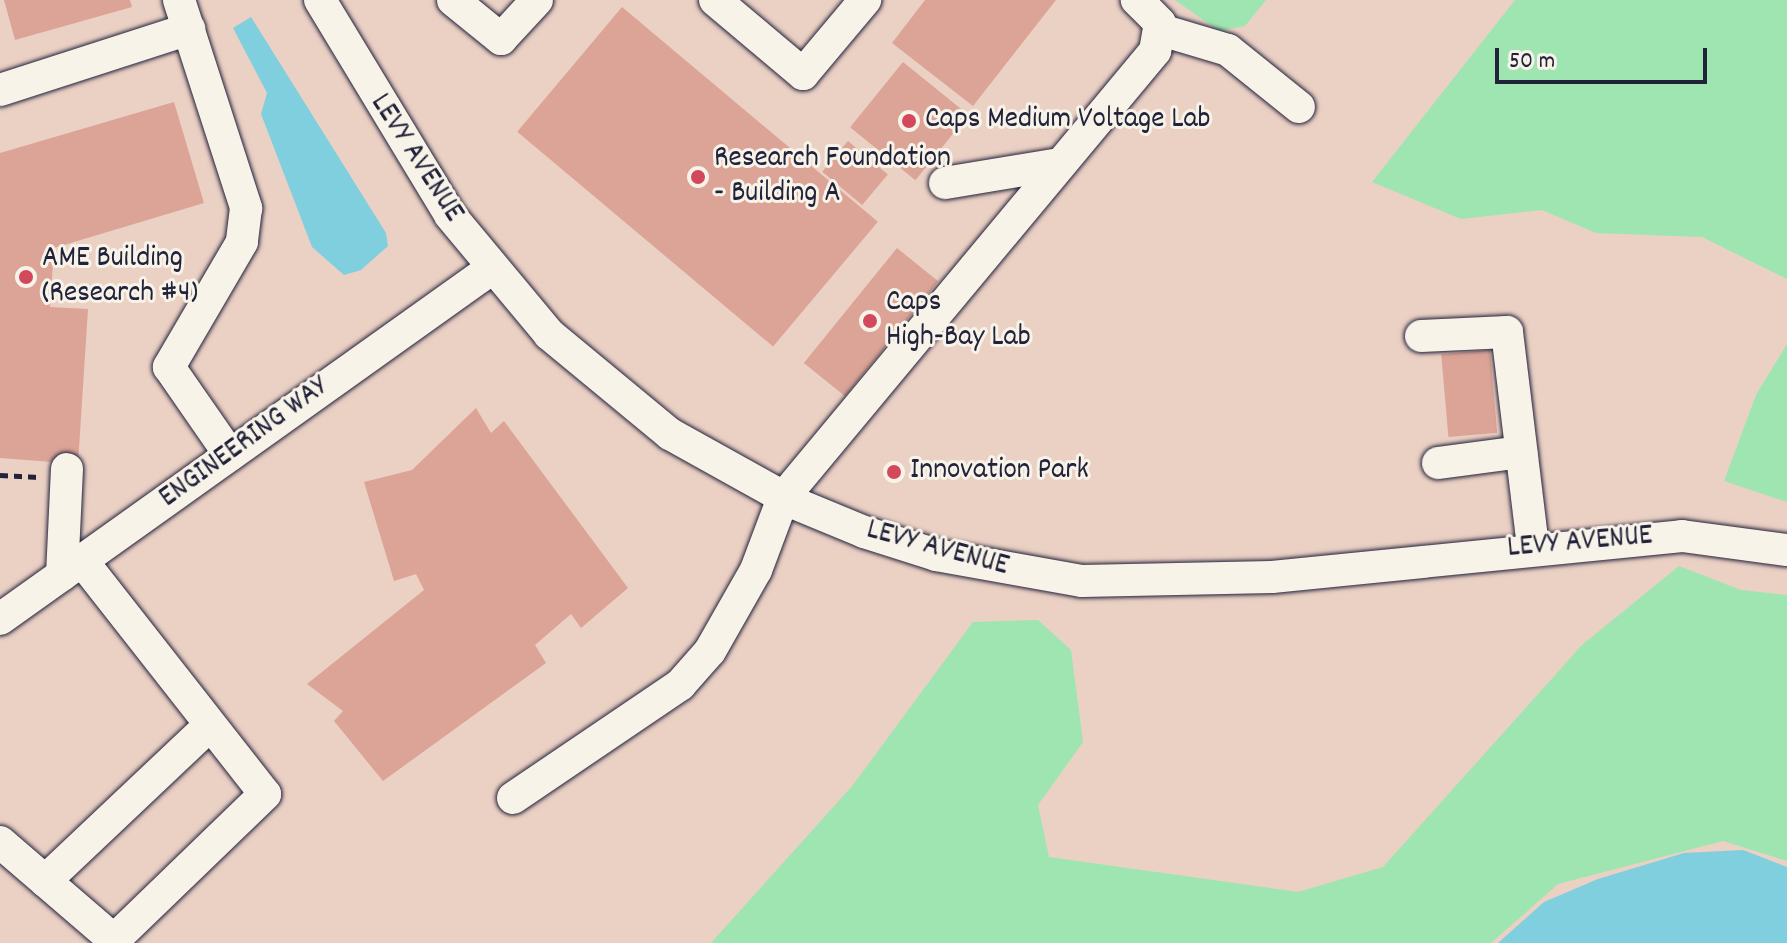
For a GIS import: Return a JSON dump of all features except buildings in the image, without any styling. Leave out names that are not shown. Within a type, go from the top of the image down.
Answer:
[{"type":"street","name":"LEVY AVENUE","points":[[320,0],[373,97],[491,269],[609,388],[670,434],[783,498],[936,555],[1082,581],[1272,577],[1533,548],[1682,536],[1787,550]]},
{"type":"street","points":[[453,0],[501,39],[537,0]]},
{"type":"street","points":[[715,0],[803,74],[865,0]]},
{"type":"street","points":[[1137,0],[1161,30],[1228,50],[1299,107]]},
{"type":"street","points":[[0,90],[184,8],[246,208],[242,242],[169,367],[230,455]]},
{"type":"street","points":[[513,798],[680,685],[734,612],[783,498],[1155,51],[1161,30]]},
{"type":"street","points":[[945,183],[1060,164]]},
{"type":"street","name":"ENGINEERING WAY","points":[[0,619],[491,269]]},
{"type":"street","points":[[1421,336],[1507,332],[1533,548]]},
{"type":"street","points":[[1438,463],[1521,452]]},
{"type":"street","points":[[0,842],[114,940],[265,794],[210,725],[72,568],[67,474]]},
{"type":"street","points":[[45,881],[210,725]]},
{"type":"path","points":[[0,475],[67,474]]},
{"type":"shaded area","name":"Innovation Park","points":[[0,0],[1787,0],[1787,943],[0,943]]},
{"type":"green space","points":[[1175,0],[1266,0],[1245,26],[1219,31]]},
{"type":"green space","points":[[1515,0],[1787,0],[1787,279],[1702,237],[1596,233],[1542,210],[1461,219],[1372,182]]},
{"type":"green space","points":[[1787,344],[1787,502],[1724,481],[1756,395]]},
{"type":"green space","points":[[1679,566],[1741,590],[1787,595],[1787,861],[1723,841],[1558,884],[1491,943],[711,943],[853,785],[973,622],[1038,620],[1071,650],[1083,742],[1038,805],[1049,857],[1298,892],[1383,867],[1582,645]]},
{"type":"water","points":[[251,17],[386,233],[388,246],[361,270],[344,275],[312,247],[261,114],[267,93],[233,28]]},
{"type":"water","points":[[1743,850],[1787,867],[1787,943],[1498,943],[1544,902],[1598,879],[1684,853]]},
{"type":"place","name":"Caps Medium Voltage Lab","points":[[909,121]]},
{"type":"place","name":"Research Foundation - Building A","points":[[698,177]]},
{"type":"place","name":"AME Building (Research #4)","points":[[26,277]]},
{"type":"place","name":"Caps High-Bay Lab","points":[[870,321]]},
{"type":"place","name":"Innovation Park","points":[[894,472]]}]
